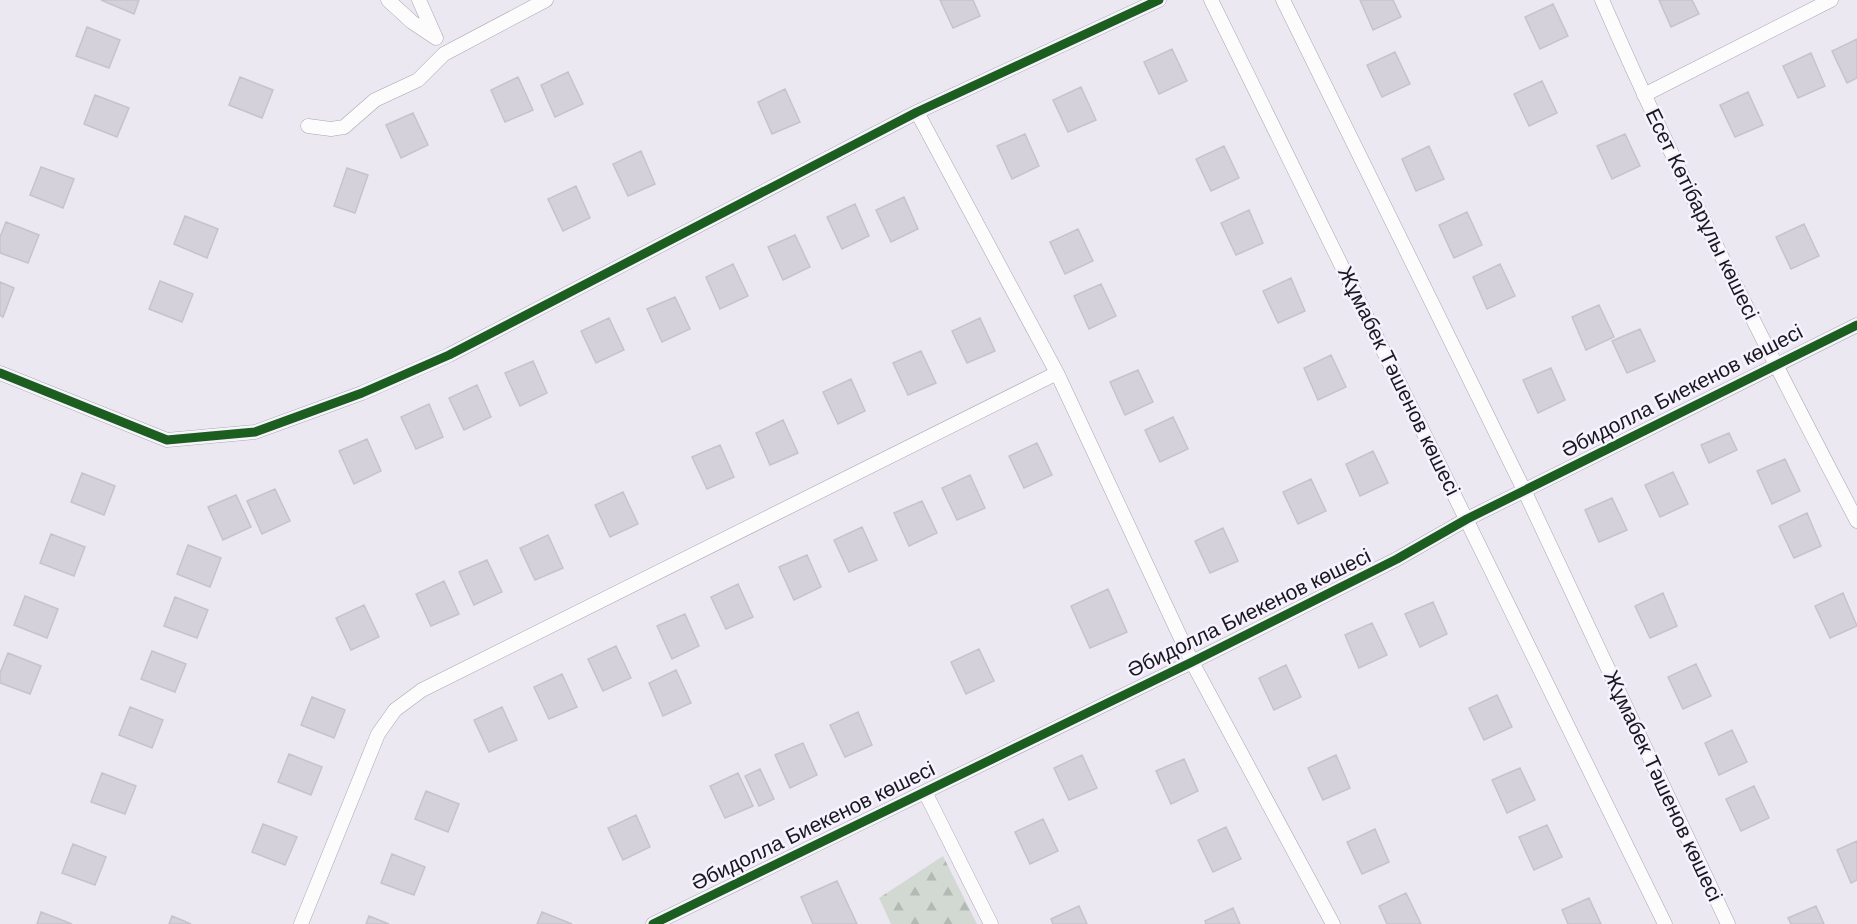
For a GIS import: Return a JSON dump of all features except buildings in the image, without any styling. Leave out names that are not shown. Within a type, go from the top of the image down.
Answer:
[{"type":"street","points":[[388,0],[412,22],[436,38]]},
{"type":"street","points":[[419,0],[444,54]]},
{"type":"street","points":[[308,126],[331,129],[344,127],[375,100],[418,80],[444,54],[546,0]]},
{"type":"street","points":[[0,373],[167,440],[255,432],[362,393],[449,355],[917,112],[1159,0]]},
{"type":"street","name":"Жұмабек Тәшенов көшесі","points":[[1211,0],[1665,924]]},
{"type":"street","name":"Жұмабек Тәшенов көшесі","points":[[1283,0],[1524,490],[1728,924]]},
{"type":"street","name":"Есет Көтібарұлы көшесі","points":[[1602,0],[1644,95],[1775,364],[1857,521]]},
{"type":"street","points":[[1644,95],[1831,0]]},
{"type":"street","points":[[917,112],[1057,373],[1192,662],[1333,924]]},
{"type":"street","name":"Әбидолла Биекенов көшесі","points":[[653,924],[1192,662],[1397,559],[1524,490],[1857,325]]},
{"type":"street","points":[[302,924],[378,734],[395,710],[422,690],[1057,373]]},
{"type":"street","points":[[925,792],[991,924]]},
{"type":"green space","points":[[943,856],[977,924],[891,924],[879,898]]},
{"type":"cycle path","points":[[0,373],[167,440],[255,432],[362,393],[449,355],[917,112],[1159,0]]},
{"type":"cycle path","points":[[653,924],[1192,662],[1397,559],[1467,519],[1857,325]]}]
